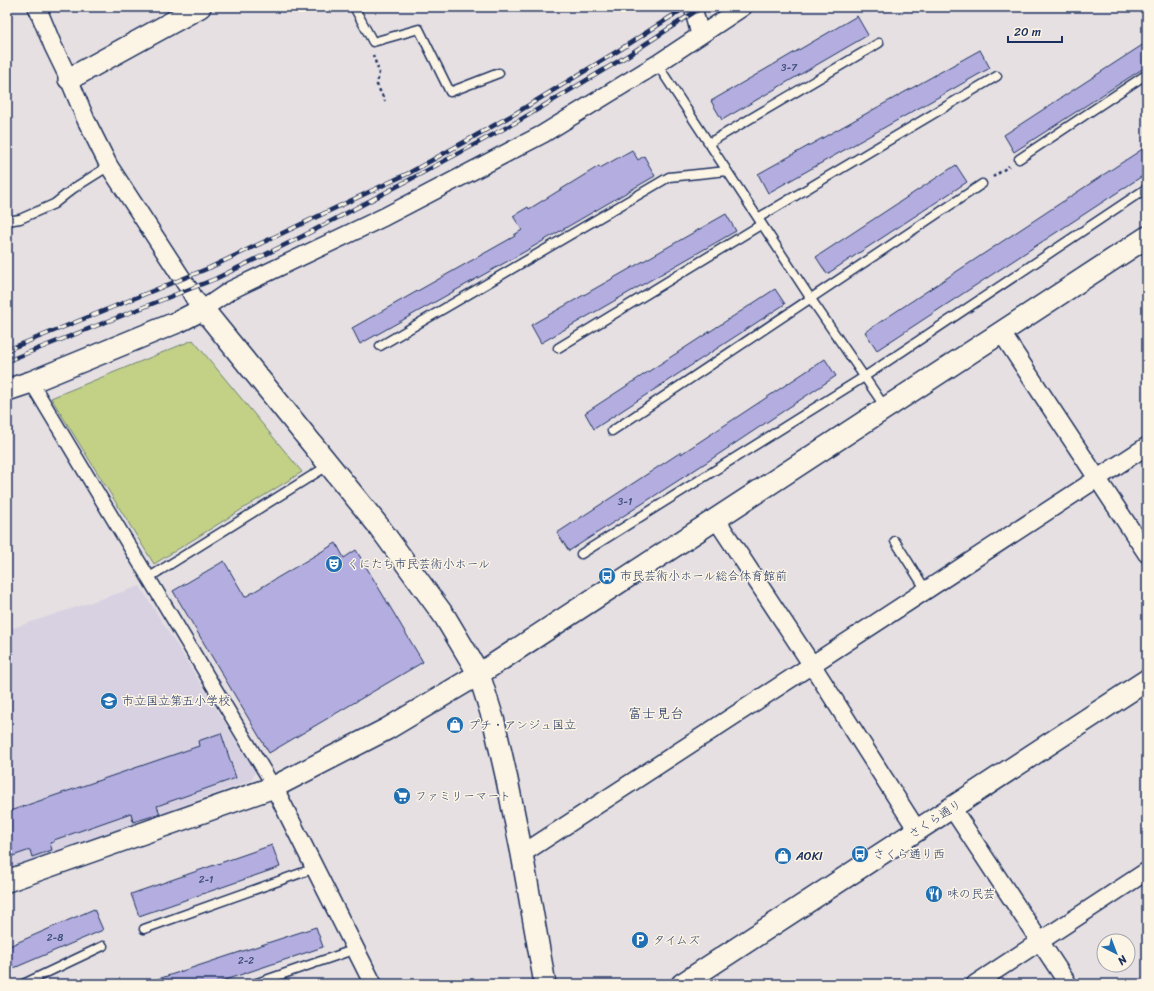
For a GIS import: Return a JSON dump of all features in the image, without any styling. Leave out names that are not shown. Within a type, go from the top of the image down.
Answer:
[{"type":"street","points":[[37,7],[86,120],[109,166],[194,298],[376,524],[445,617],[479,674],[496,730],[506,775],[522,854],[545,984]]},
{"type":"street","points":[[69,79],[200,7]]},
{"type":"street","points":[[693,7],[700,35]]},
{"type":"street","points":[[7,390],[180,321],[203,309],[231,290],[384,217],[543,134],[657,64],[743,7]]},
{"type":"street","points":[[7,881],[274,787],[387,729],[479,674],[1147,237]]},
{"type":"street","points":[[1001,332],[1147,554]]},
{"type":"street","points":[[30,382],[274,787],[373,984]]},
{"type":"street","points":[[522,854],[1147,446]]},
{"type":"street","points":[[716,519],[812,665],[917,830]]},
{"type":"street","name":"さくら通り","points":[[685,983],[1147,680]]},
{"type":"street","points":[[952,808],[1068,984]]},
{"type":"street","points":[[974,984],[1146,874]]},
{"type":"lane","points":[[354,7],[373,42],[419,29],[450,92],[499,73]]},
{"type":"lane","points":[[709,143],[879,43]]},
{"type":"lane","points":[[657,64],[811,299],[885,408]]},
{"type":"lane","points":[[1019,160],[1147,74]]},
{"type":"lane","points":[[558,348],[760,221],[997,76]]},
{"type":"lane","points":[[7,221],[20,219],[54,204],[74,188],[109,166]]},
{"type":"lane","points":[[380,346],[669,177],[727,172]]},
{"type":"lane","points":[[612,431],[982,184]]},
{"type":"lane","points":[[581,554],[864,377],[1147,188]]},
{"type":"lane","points":[[148,578],[330,465]]},
{"type":"lane","points":[[895,541],[926,590]]},
{"type":"lane","points":[[144,929],[315,868]]},
{"type":"lane","points":[[23,984],[103,946]]},
{"type":"lane","points":[[254,984],[356,949]]},
{"type":"path","points":[[373,42],[373,55],[379,72],[377,85],[385,101]]},
{"type":"path","points":[[982,184],[1019,160]]},
{"type":"shaded area","name":"市立国立第五小学校","points":[[140,586],[255,771],[252,780],[7,870],[7,630]]},
{"type":"green space","points":[[193,340],[302,472],[154,564],[51,398]]},
{"type":"building","points":[[857,16],[868,35],[722,120],[711,101]]},
{"type":"building","points":[[1147,42],[1147,66],[1014,152],[1004,135]]},
{"type":"building","points":[[980,50],[990,68],[768,193],[758,174]]},
{"type":"building","points":[[1147,146],[1147,173],[877,350],[865,332]]},
{"type":"building","points":[[632,150],[638,160],[644,156],[655,176],[524,252],[360,344],[352,328],[515,236],[514,235],[522,230],[513,216],[528,207],[529,209],[599,166],[600,168]]},
{"type":"building","points":[[956,165],[967,182],[827,274],[816,257]]},
{"type":"building","points":[[726,214],[736,231],[541,343],[531,325]]},
{"type":"building","points":[[775,289],[785,304],[594,429],[585,413]]},
{"type":"building","points":[[825,359],[836,376],[707,462],[569,551],[557,533],[681,452],[681,454]]},
{"type":"building","points":[[336,543],[344,558],[356,550],[423,662],[269,753],[173,591],[224,561],[245,597]]},
{"type":"building","points":[[221,733],[236,778],[157,806],[160,814],[133,822],[131,813],[54,840],[54,842],[50,843],[52,850],[32,857],[30,850],[7,858],[7,812],[199,746],[198,741]]},
{"type":"building","points":[[272,845],[280,867],[139,916],[131,894]]},
{"type":"building","points":[[94,909],[103,930],[7,971],[7,947]]},
{"type":"building","points":[[316,927],[323,947],[213,984],[153,984],[152,981]]},
{"type":"railway","points":[[7,350],[209,268],[409,173],[516,113],[621,49],[686,7]]},
{"type":"railway","points":[[7,361],[215,279],[303,236],[520,120],[627,56],[702,7]]},
{"type":"place","name":"くにたち市民芸術小ホール","points":[[334,564]]},
{"type":"place","name":"市民芸術小ホール総合体育館前","points":[[607,576]]},
{"type":"place","name":"市立国立第五小学校","points":[[109,701]]},
{"type":"place","name":"プチ・アンジュ国立","points":[[455,725]]},
{"type":"place","name":"ファミリーマート","points":[[402,796]]},
{"type":"place","name":"さくら通り西","points":[[860,854]]},
{"type":"place","name":"AOKI","points":[[783,856]]},
{"type":"place","name":"味の民芸","points":[[934,894]]},
{"type":"place","name":"タイムズ","points":[[640,940]]},
{"type":"district","name":"富士見台","points":[[656,713]]}]
